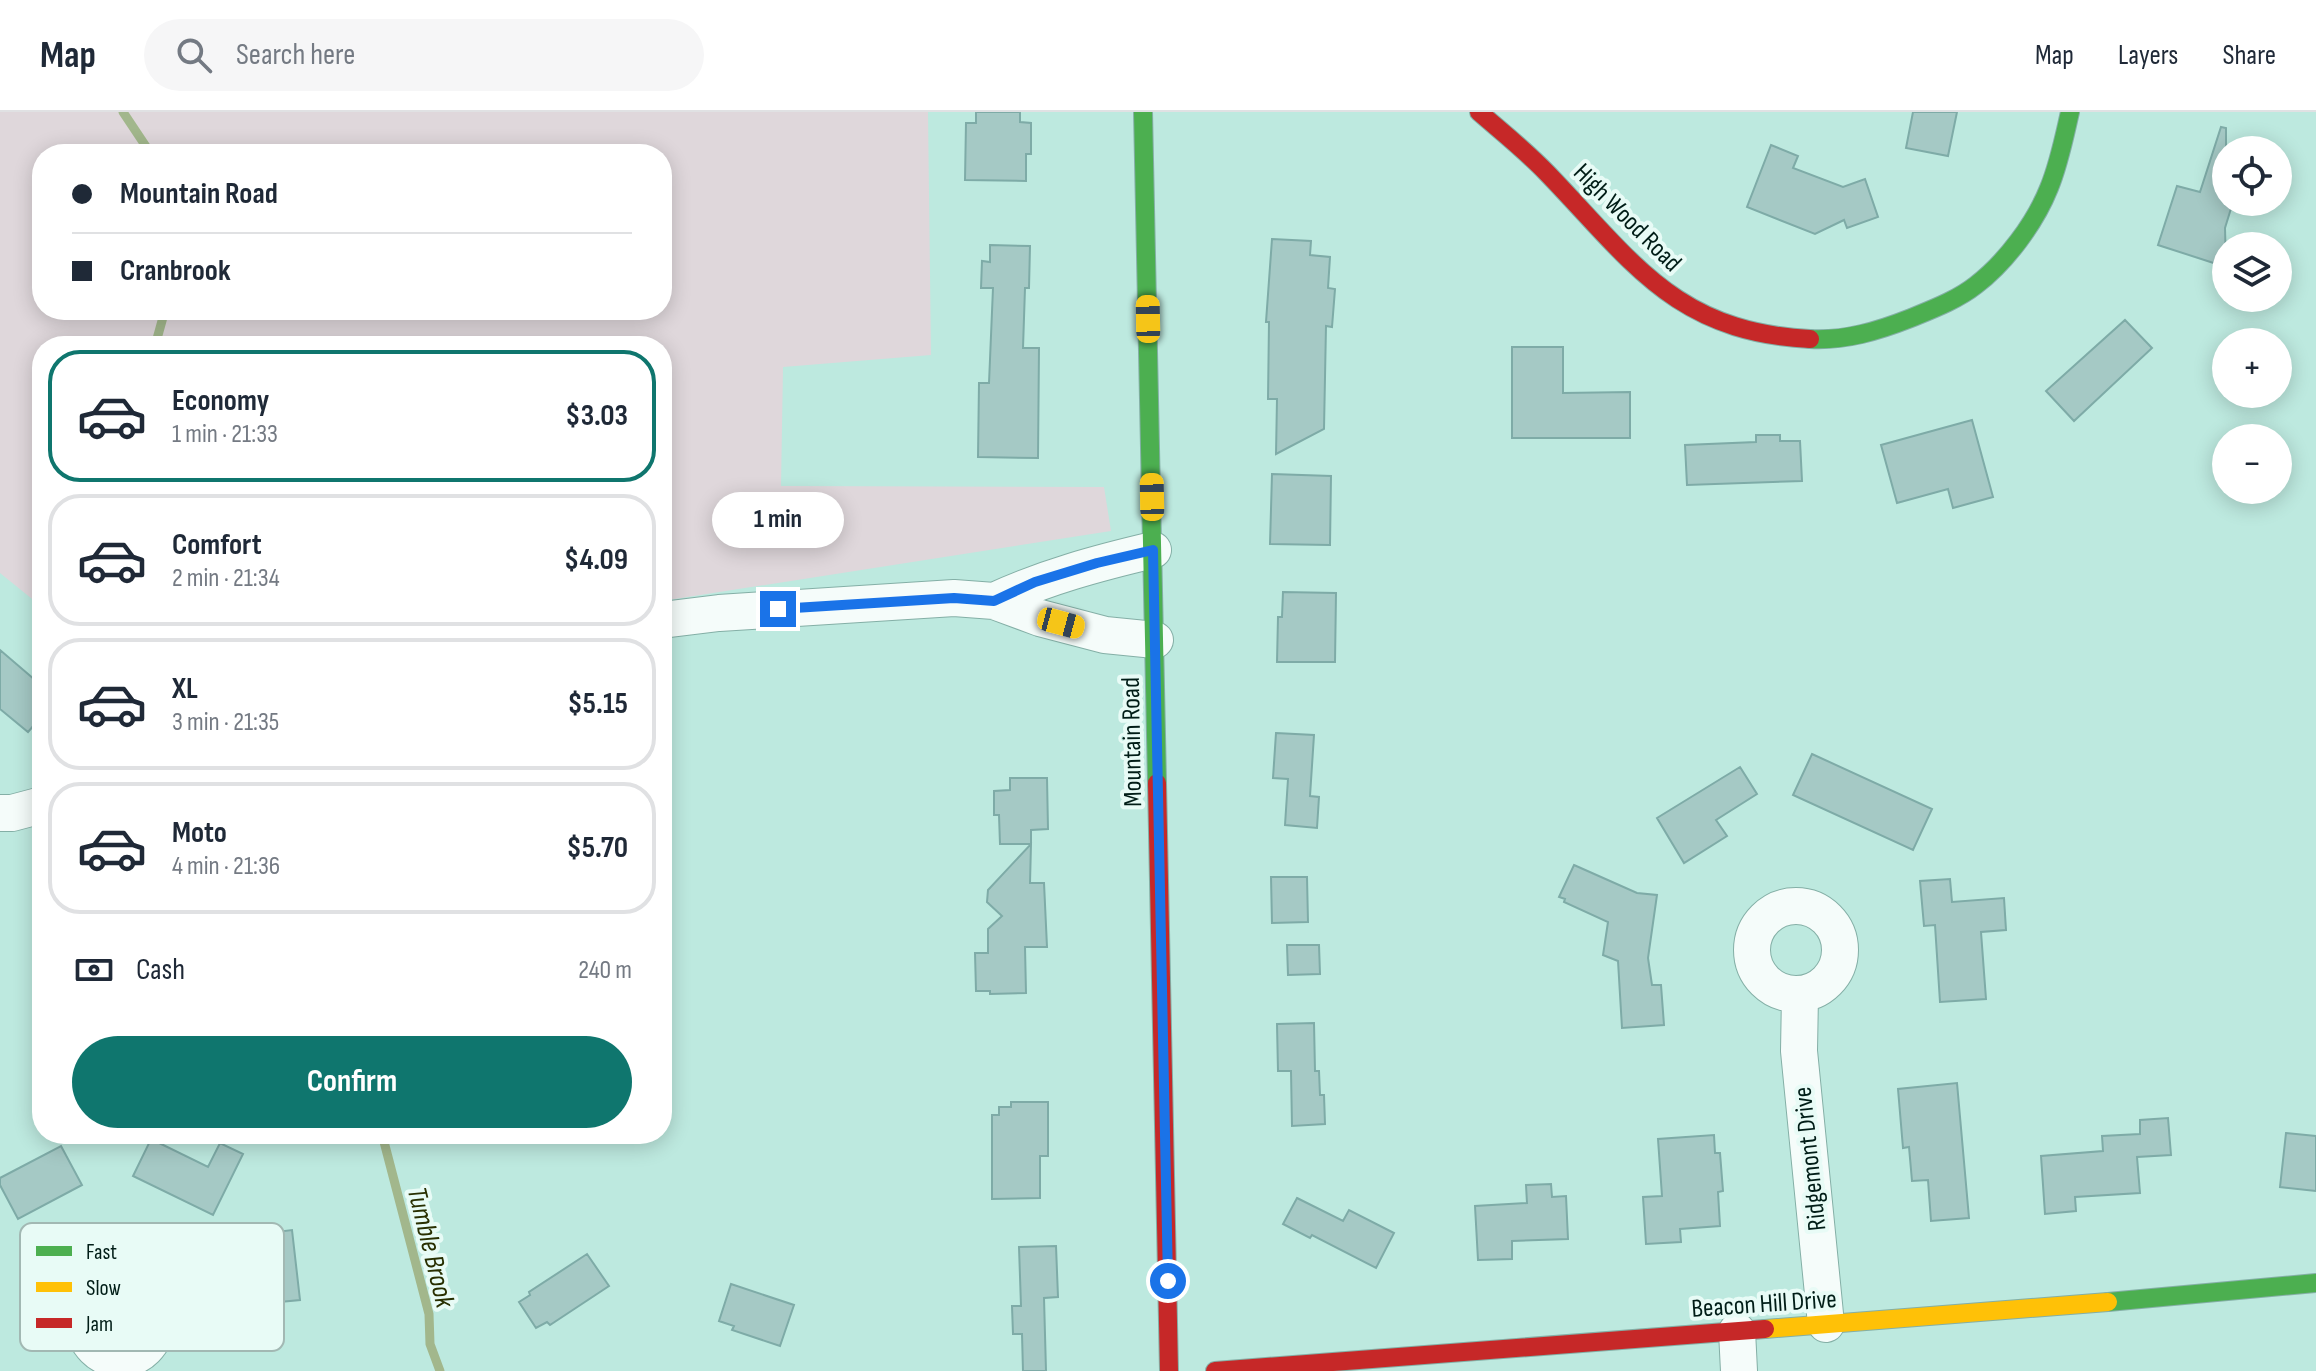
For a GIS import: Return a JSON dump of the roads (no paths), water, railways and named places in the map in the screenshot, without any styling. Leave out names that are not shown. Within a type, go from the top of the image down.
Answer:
[{"type":"street","name":"Mountain Road","points":[[1143,112],[1169,1371]]},
{"type":"street","name":"High Wood Road","points":[[1479,112],[1544,169],[1649,280],[1682,302],[1734,329],[1825,341],[1903,320],[1932,309],[1976,285],[2015,242],[2040,208],[2058,163],[2070,112]]},
{"type":"street","points":[[994,601],[1035,582],[1153,550]]},
{"type":"street","points":[[672,619],[954,598],[994,601],[1040,618],[1105,635],[1155,640]]},
{"type":"street","points":[[0,813],[32,808]]},
{"type":"street","name":"Ridgemont Drive","points":[[1800,995],[1799,1051],[1826,1324]]},
{"type":"street","name":"Beacon Hill Drive","points":[[1215,1371],[2316,1283]]},
{"type":"street","points":[[1737,1331],[1739,1371]]},
{"type":"waterway","name":"Tumble Brook","points":[[123,112],[144,144]]},
{"type":"waterway","name":"Tumble Brook","points":[[158,336],[162,320]]},
{"type":"waterway","name":"Tumble Brook","points":[[385,1144],[429,1314],[430,1344],[440,1371]]}]
